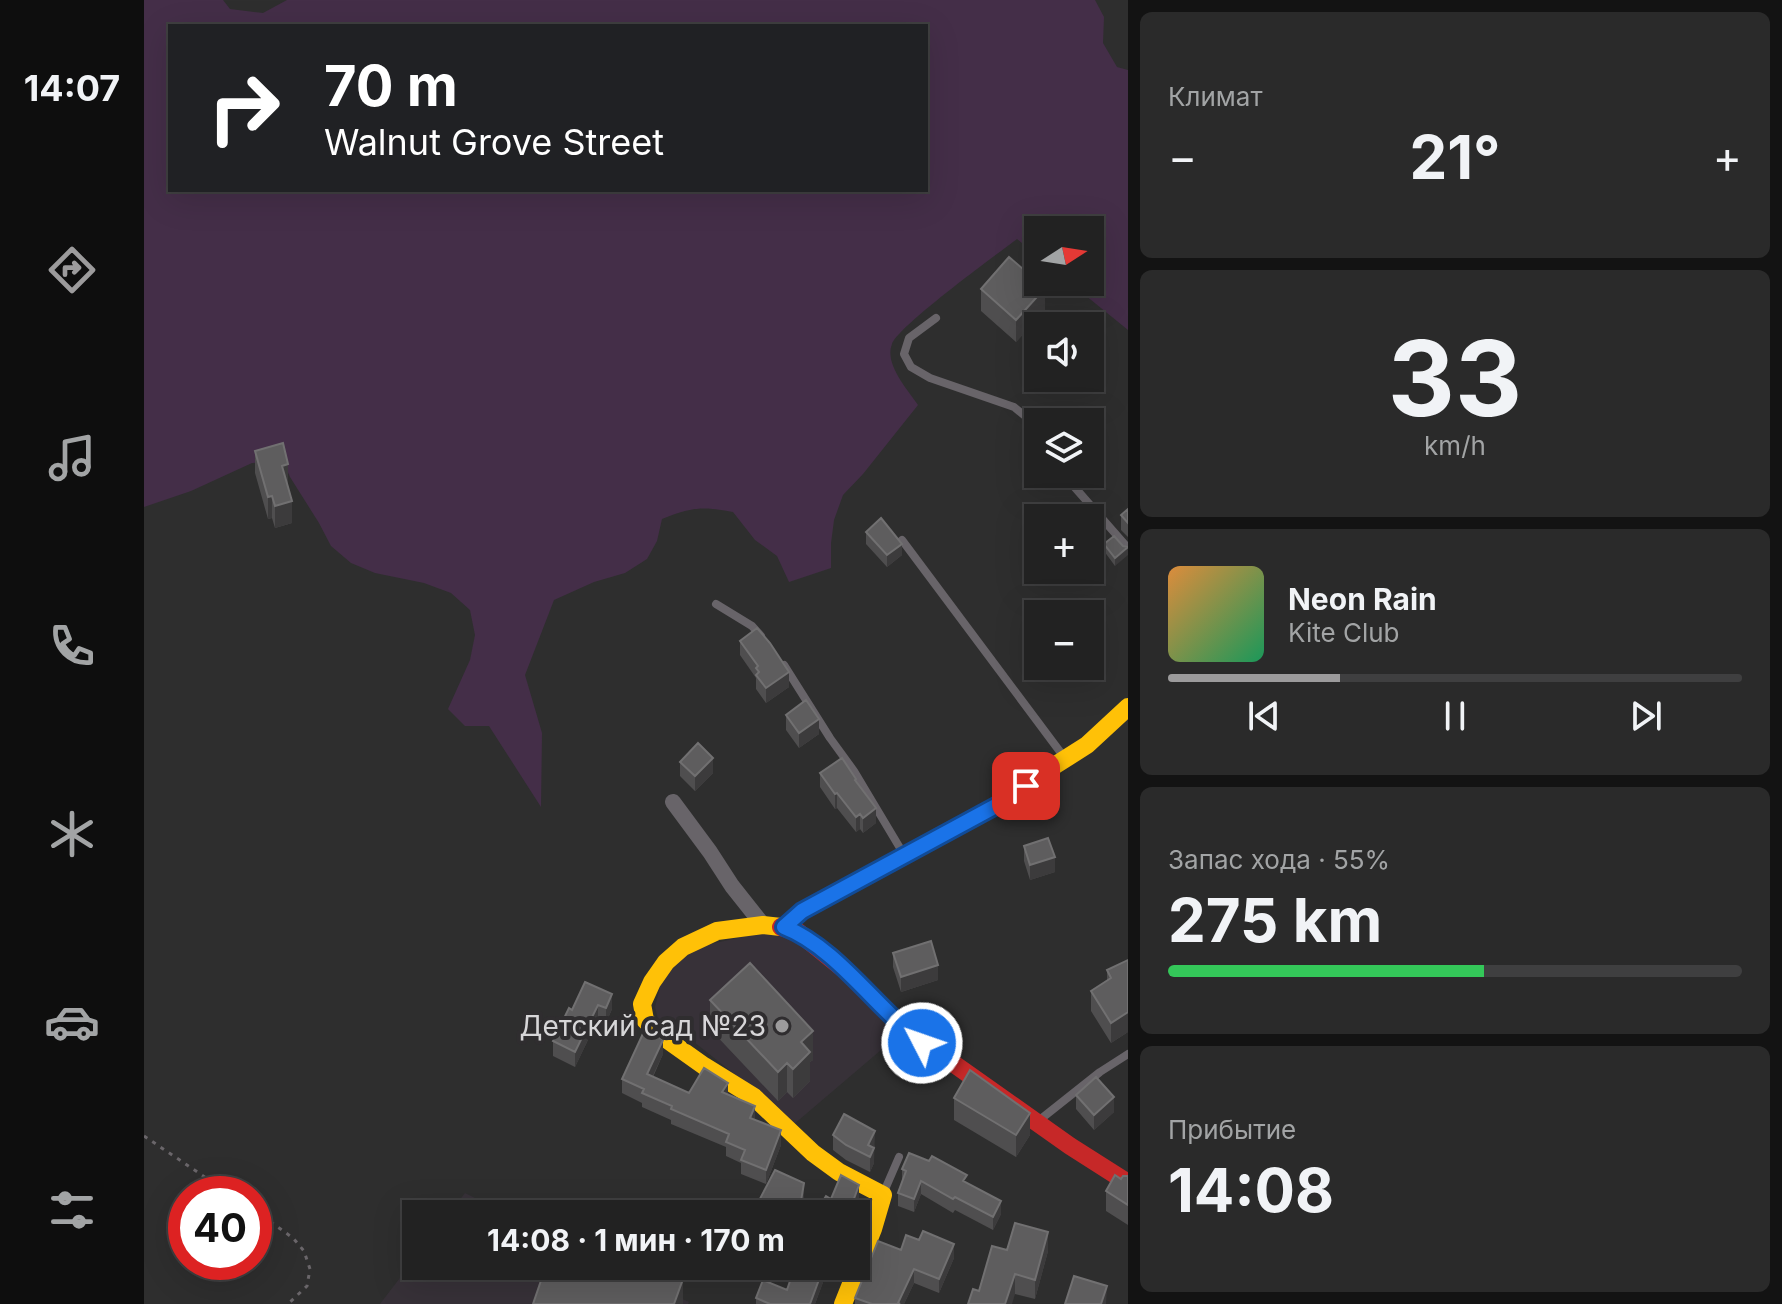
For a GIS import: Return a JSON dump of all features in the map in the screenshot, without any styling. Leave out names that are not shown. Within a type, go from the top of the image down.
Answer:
[{"type":"street","points":[[784,927],[802,911],[1005,801],[1087,745],[1128,707]]},
{"type":"street","points":[[673,802],[763,925]]},
{"type":"street","points":[[843,1304],[883,1195],[839,1172],[813,1153],[754,1097],[704,1066],[659,1034],[645,1020],[642,1004],[666,962],[683,947],[717,931],[763,925],[798,932],[846,971],[906,1030],[1128,1183]]},
{"type":"lane","points":[[936,318],[909,338],[904,354],[911,367],[930,378],[1014,407],[1024,415]]},
{"type":"lane","points":[[1077,488],[1128,548]]},
{"type":"lane","points":[[902,540],[1065,758]]},
{"type":"lane","points":[[716,604],[752,626],[768,645]]},
{"type":"lane","points":[[776,654],[854,771],[904,855]]},
{"type":"lane","points":[[1037,1123],[1100,1072],[1128,1054]]},
{"type":"lane","points":[[883,1195],[899,1157]]},
{"type":"path","points":[[144,1136],[203,1176]]},
{"type":"path","points":[[272,1223],[293,1238],[304,1251],[310,1269],[307,1286],[288,1304]]},
{"type":"shaded area","points":[[144,0],[223,0],[230,9],[263,13],[287,0],[1095,0],[1104,17],[1103,43],[1117,67],[1128,70],[1128,330],[1086,296],[1104,296],[1104,216],[1024,216],[1024,245],[1017,239],[911,322],[892,344],[890,352],[894,368],[918,405],[843,495],[834,520],[831,568],[789,582],[777,556],[755,540],[733,512],[697,509],[662,519],[657,541],[647,559],[625,573],[594,582],[554,600],[525,675],[542,733],[541,807],[489,726],[465,726],[448,709],[470,660],[475,635],[470,610],[451,593],[424,583],[375,573],[351,563],[331,546],[283,461],[252,463],[191,491],[144,507]]},
{"type":"shaded area","name":"Детский сад №23","points":[[768,931],[802,941],[901,1033],[793,1125],[684,1034],[658,1019],[655,1007],[661,983],[676,963],[702,946]]},
{"type":"shaded area","points":[[465,1193],[479,1200],[460,1200]]},
{"type":"shaded area","points":[[402,1275],[402,1280],[642,1280],[689,1302],[688,1304],[380,1304]]},
{"type":"building","points":[[1009,257],[1024,270],[1024,296],[1038,296],[1016,320],[981,289]]},
{"type":"building","points":[[283,443],[288,464],[282,466],[292,501],[275,506],[272,496],[268,497],[255,451]]},
{"type":"building","points":[[1128,509],[1128,523],[1121,515]]},
{"type":"building","points":[[881,518],[902,544],[887,555],[866,532]]},
{"type":"building","points":[[1114,536],[1128,547],[1115,558],[1104,544]]},
{"type":"building","points":[[757,628],[789,672],[766,688],[756,675],[758,666],[740,641]]},
{"type":"building","points":[[806,700],[819,719],[799,733],[786,715]]},
{"type":"building","points":[[698,743],[713,758],[695,776],[680,762]]},
{"type":"building","points":[[842,758],[876,808],[863,818],[860,814],[856,817],[820,773]]},
{"type":"building","points":[[1048,838],[1055,857],[1030,865],[1024,846]]},
{"type":"building","points":[[931,941],[938,965],[901,977],[893,953]]},
{"type":"building","points":[[1128,960],[1128,1012],[1111,1023],[1091,991],[1111,978],[1107,970]]},
{"type":"building","points":[[750,963],[813,1031],[801,1042],[810,1052],[793,1069],[787,1063],[778,1072],[710,1000]]},
{"type":"building","points":[[585,982],[612,994],[606,1008],[598,1005],[575,1052],[553,1041]]},
{"type":"building","points":[[646,1027],[663,1040],[647,1074],[689,1093],[704,1068],[728,1083],[722,1092],[755,1106],[750,1118],[781,1130],[766,1170],[741,1160],[745,1150],[726,1142],[729,1134],[671,1109],[672,1106],[642,1093],[644,1089],[622,1079]]},
{"type":"building","points":[[970,1070],[1030,1113],[1016,1135],[954,1098]]},
{"type":"building","points":[[1096,1077],[1114,1097],[1094,1115],[1076,1095]]},
{"type":"building","points":[[844,1114],[875,1131],[868,1145],[874,1148],[870,1157],[833,1135]]},
{"type":"building","points":[[909,1153],[929,1161],[932,1156],[967,1175],[963,1181],[1001,1201],[993,1217],[921,1181],[914,1199],[898,1193],[906,1171],[902,1169]]},
{"type":"building","points":[[775,1170],[804,1183],[801,1200],[759,1200]]},
{"type":"building","points":[[841,1175],[859,1185],[854,1200],[824,1200],[826,1196],[831,1199]]},
{"type":"building","points":[[1115,1175],[1121,1179],[1128,1176],[1128,1205],[1106,1191]]},
{"type":"building","points":[[1015,1223],[1048,1232],[1035,1280],[1015,1274],[1005,1304],[968,1304],[973,1289],[979,1291],[992,1246],[1007,1250]]},
{"type":"building","points":[[923,1231],[954,1244],[939,1279],[914,1269],[900,1304],[872,1304],[855,1298],[862,1280],[870,1280],[870,1261],[878,1241],[901,1250],[906,1235],[919,1240]]},
{"type":"building","points":[[1074,1276],[1107,1286],[1101,1304],[1065,1304]]},
{"type":"building","points":[[541,1280],[683,1280],[674,1304],[533,1304]]},
{"type":"building","points":[[763,1280],[787,1290],[790,1280],[819,1280],[810,1304],[770,1304],[756,1298]]},
{"type":"traffic: slow","points":[[784,927],[802,911],[1005,801],[1087,745],[1128,707]]},
{"type":"traffic: slow","points":[[781,927],[763,925],[717,931],[683,947],[666,962],[642,1004],[645,1020],[659,1034],[754,1097],[813,1153],[839,1172],[883,1195],[843,1304]]},
{"type":"traffic: jam","points":[[781,927],[798,932],[846,971],[906,1030],[1070,1146],[1128,1183]]},
{"type":"place","name":"Детский сад №23","points":[[782,1026]]},
{"type":"route","points":[[922,1043],[846,971],[798,932],[784,927],[802,911],[1005,801],[1026,786]]}]
